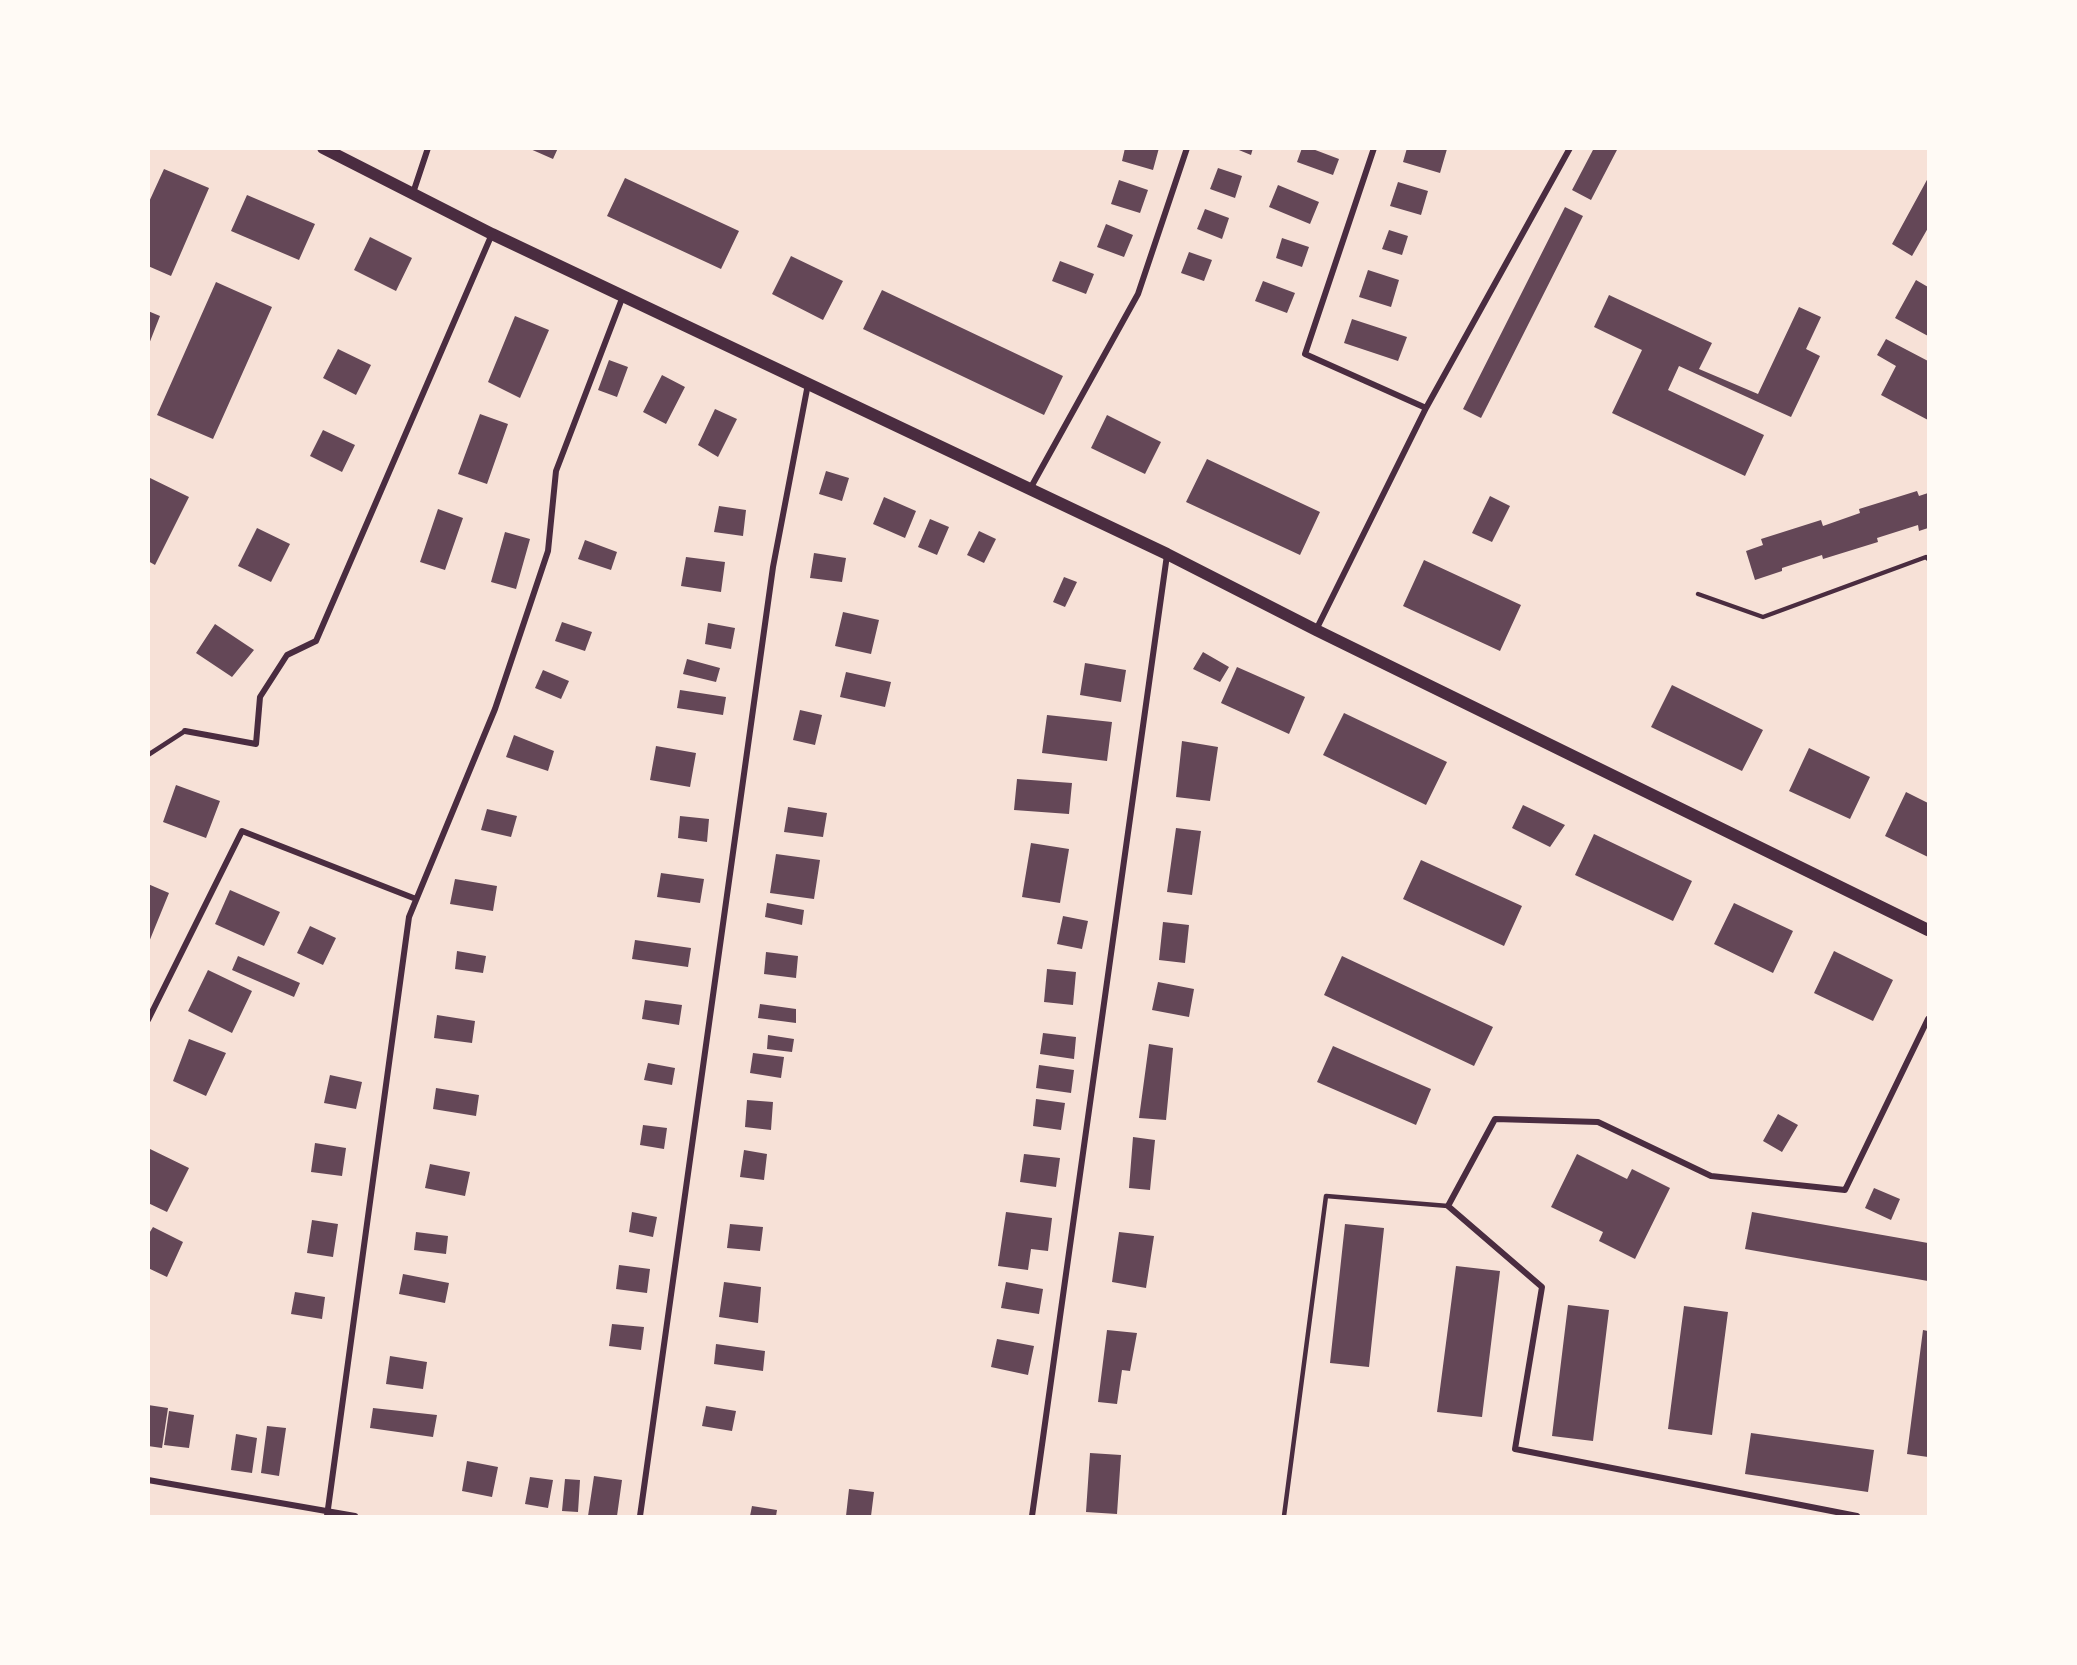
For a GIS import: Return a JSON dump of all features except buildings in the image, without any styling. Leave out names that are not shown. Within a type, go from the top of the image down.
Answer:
[{"type":"main road","points":[[323,148],[492,234],[1167,554],[1316,630],[1929,930]]},
{"type":"street","points":[[413,193],[428,148]]},
{"type":"street","points":[[1030,489],[1138,294],[1187,148]]},
{"type":"street","points":[[1374,148],[1305,354],[1426,408]]},
{"type":"street","points":[[1316,630],[1426,408],[1570,148]]},
{"type":"street","points":[[185,731],[256,744],[260,697],[287,655],[316,640],[492,234]]},
{"type":"street","points":[[327,1514],[409,917],[495,709],[548,551],[556,471],[624,295]]},
{"type":"street","points":[[640,1516],[772,567],[808,384]]},
{"type":"street","points":[[1032,1516],[1167,554]]},
{"type":"street","points":[[148,1020],[242,831],[416,899]]},
{"type":"street","points":[[1857,1516],[1515,1449],[1542,1287],[1448,1206],[1495,1119],[1598,1122],[1711,1176],[1845,1190],[1929,1019]]},
{"type":"street","points":[[148,1480],[327,1514],[355,1516]]},
{"type":"lane","points":[[1698,594],[1763,617],[1926,557],[1929,559]]},
{"type":"lane","points":[[148,755],[185,731]]},
{"type":"lane","points":[[1284,1516],[1326,1196],[1448,1206]]}]
